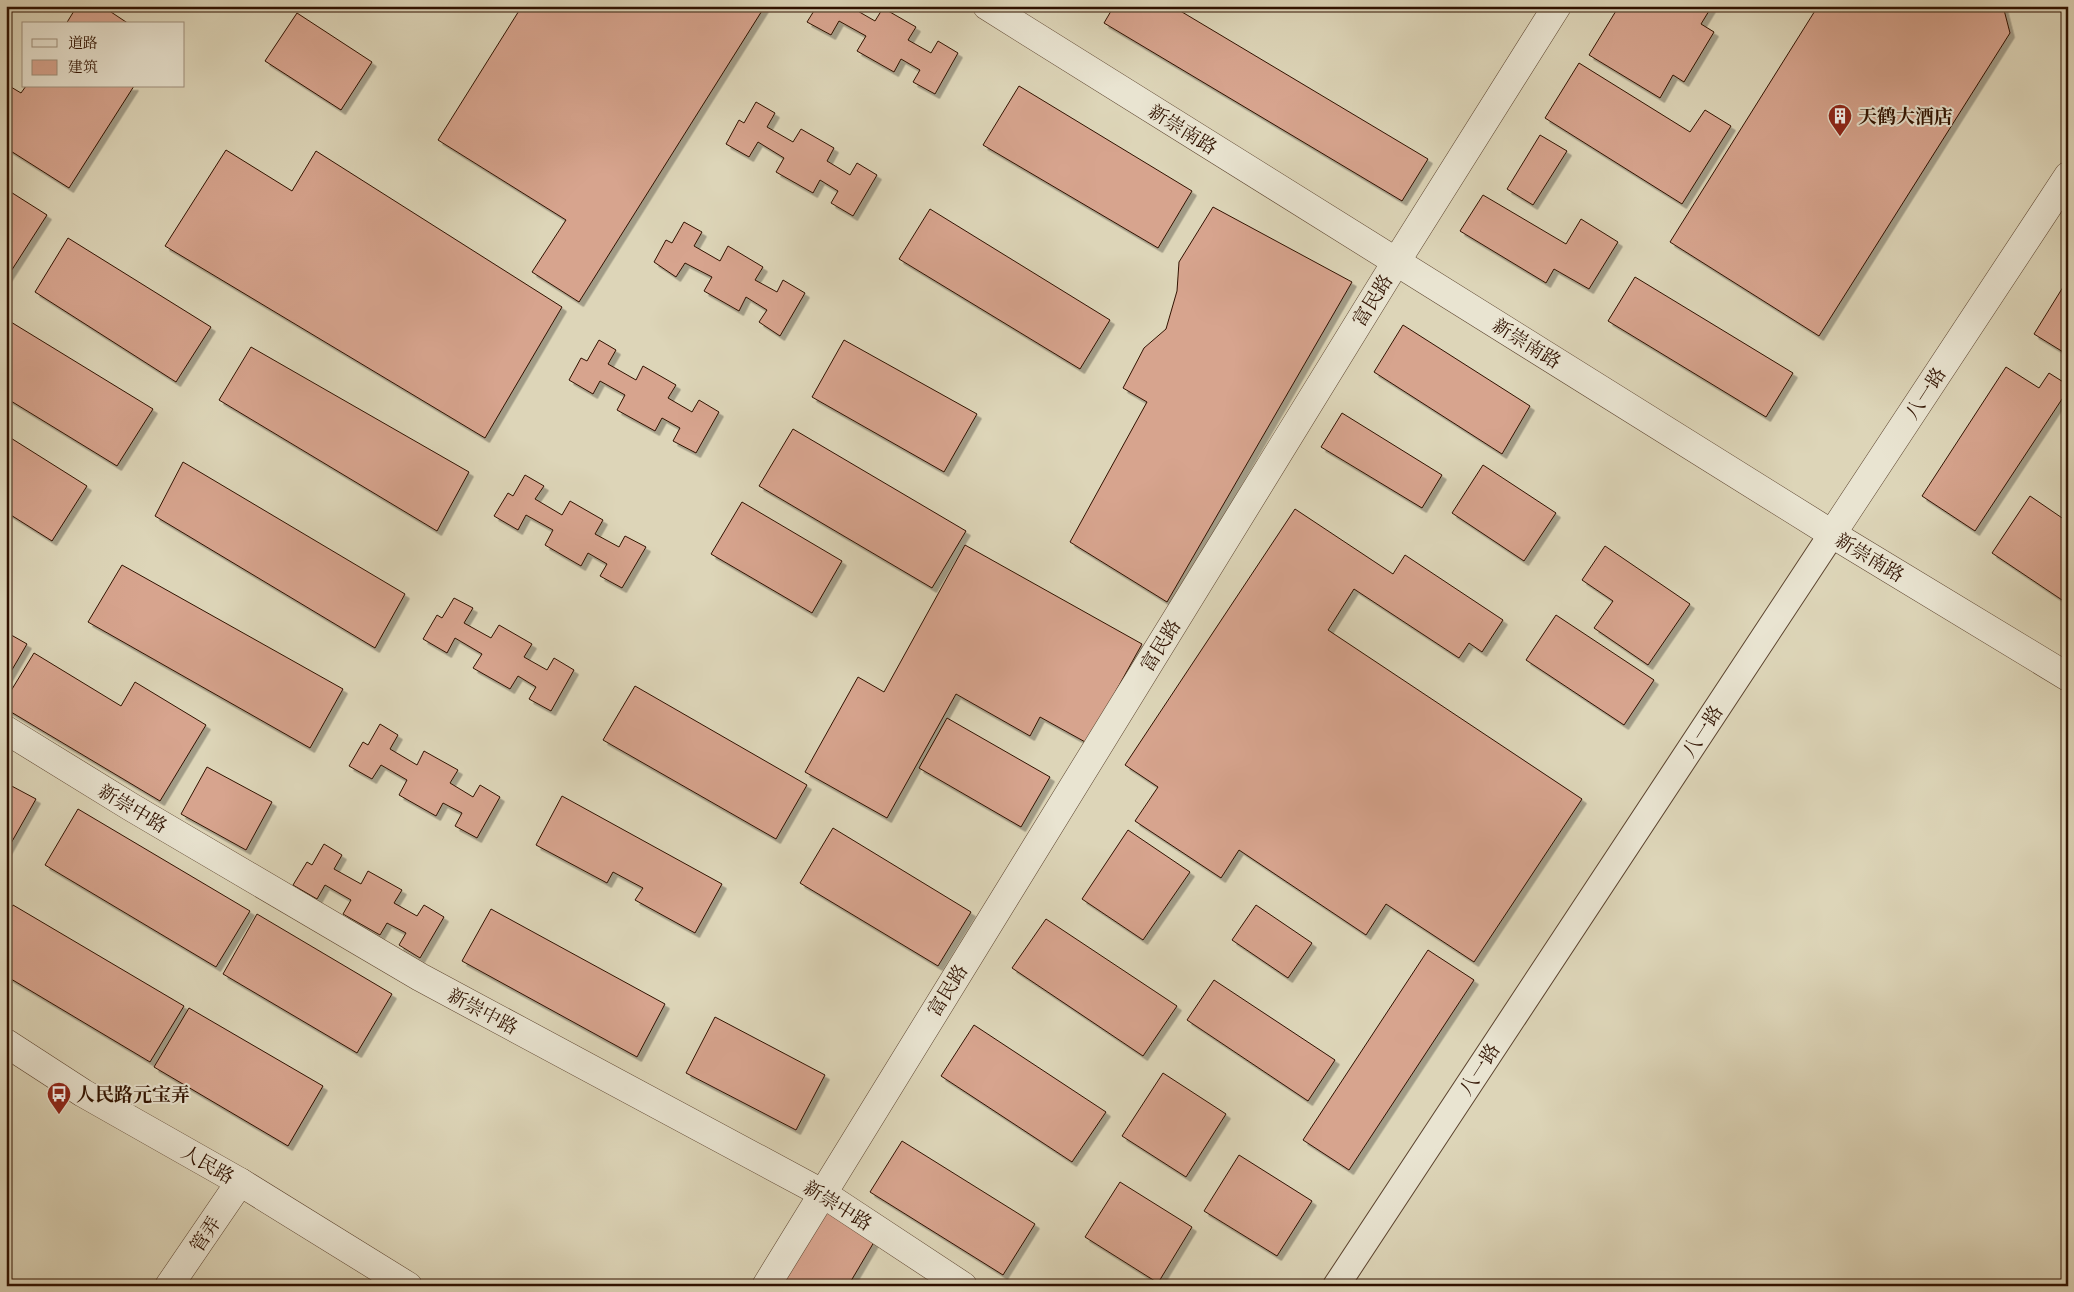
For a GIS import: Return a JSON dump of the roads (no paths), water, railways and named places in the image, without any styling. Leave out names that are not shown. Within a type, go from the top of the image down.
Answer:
[{"type":"street","name":"新崇南路","points":[[987,6],[1832,534],[2068,677]]},
{"type":"street","name":"富民路","points":[[766,1286],[822,1192],[1396,262],[1557,6]]},
{"type":"street","name":"八一路","points":[[1336,1286],[2068,176]]},
{"type":"street","name":"新崇中路","points":[[6,730],[131,807],[420,977],[822,1192],[963,1286]]},
{"type":"street","name":"人民路","points":[[6,1043],[83,1093],[240,1182],[408,1286]]},
{"type":"street","name":"管弄","points":[[169,1286],[240,1182]]},
{"type":"place","name":"天鹤大酒店","points":[[1840,137]]},
{"type":"place","name":"人民路元宝弄","points":[[59,1115]]}]
